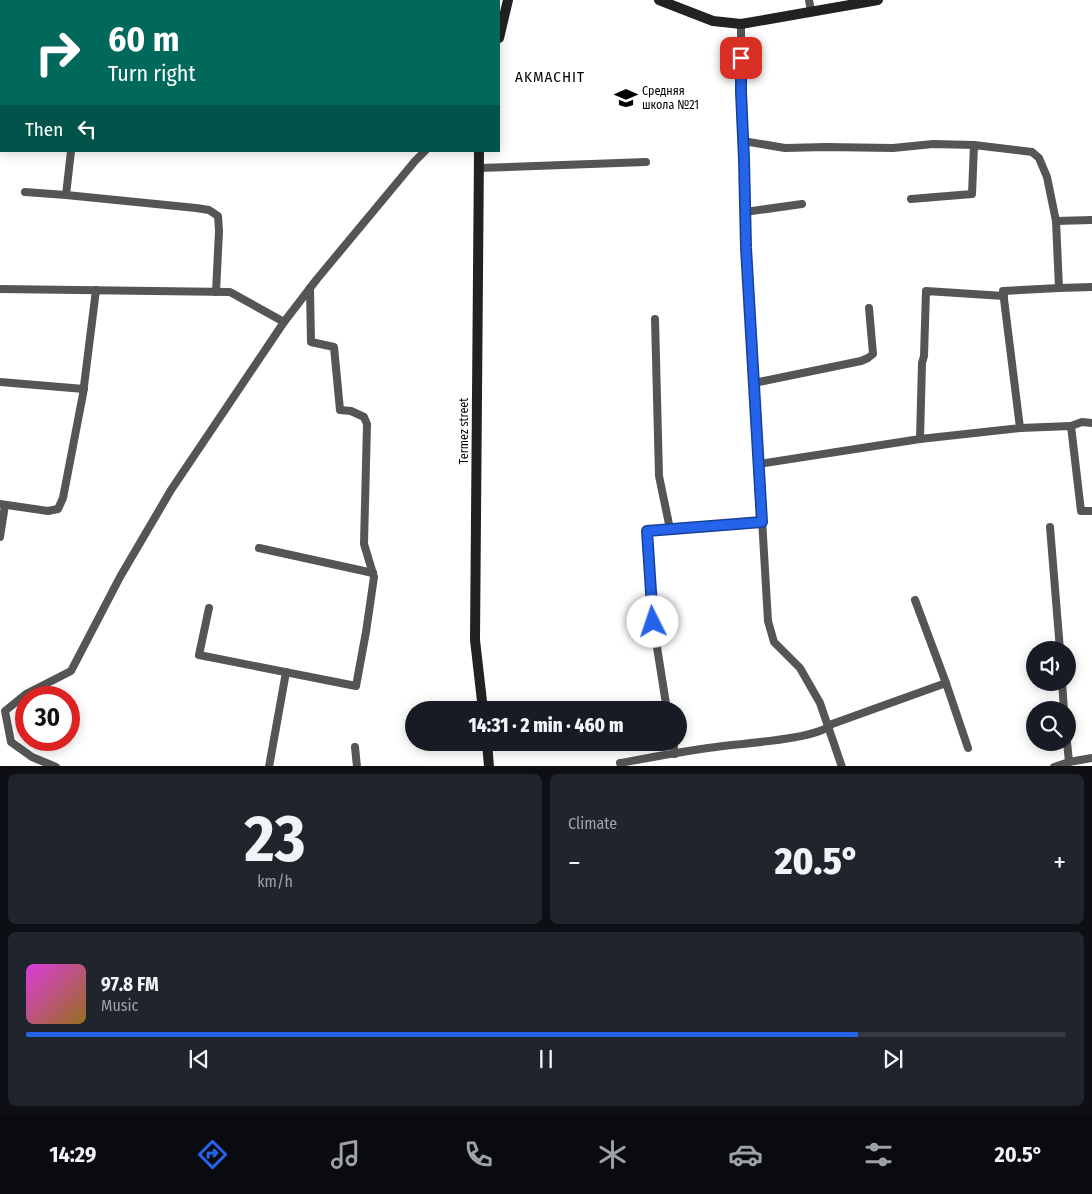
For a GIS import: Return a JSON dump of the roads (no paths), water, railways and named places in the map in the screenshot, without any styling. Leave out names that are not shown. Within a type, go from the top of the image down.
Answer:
[{"type":"main road","points":[[500,34],[508,0]]},
{"type":"main road","points":[[659,0],[713,21],[741,24],[878,0]]},
{"type":"main road","name":"Termez street","points":[[479,152],[475,640],[482,701]]},
{"type":"main road","points":[[487,751],[489,766]]},
{"type":"street","points":[[810,0],[811,12]]},
{"type":"street","points":[[741,24],[741,92],[746,248],[768,621],[774,642],[800,668],[820,703],[842,766]]},
{"type":"street","points":[[743,141],[785,148],[893,148],[934,144],[974,145],[1032,152],[1039,158],[1047,177],[1056,221],[1059,288]]},
{"type":"street","points":[[912,199],[972,194],[974,145]]},
{"type":"street","points":[[66,195],[71,152]]},
{"type":"street","points":[[56,766],[32,757],[11,742],[3,709],[26,694],[71,671],[120,576],[170,490],[284,322],[310,288],[424,152]]},
{"type":"street","points":[[479,168],[646,162]]},
{"type":"street","points":[[25,192],[209,210],[218,216],[216,292]]},
{"type":"street","points":[[745,212],[802,204]]},
{"type":"street","points":[[1056,221],[1092,220]]},
{"type":"street","points":[[1020,428],[1003,291],[1092,287]]},
{"type":"street","points":[[209,608],[199,655],[356,686],[368,622],[374,576],[364,544],[367,424],[364,417],[351,410],[340,410],[334,347],[311,342],[310,288]]},
{"type":"street","points":[[0,289],[230,292],[284,322]]},
{"type":"street","points":[[0,537],[2,504],[48,511],[58,509],[63,498],[84,389],[96,290]]},
{"type":"street","points":[[920,439],[926,291],[1004,296]]},
{"type":"street","points":[[754,382],[862,361],[868,358],[873,354],[869,308]]},
{"type":"street","points":[[656,319],[659,476],[670,529]]},
{"type":"street","points":[[0,382],[84,389]]},
{"type":"street","points":[[759,464],[920,439],[1020,428],[1071,426],[1082,422],[1092,423]]},
{"type":"street","points":[[1071,426],[1081,511],[1092,511]]},
{"type":"street","points":[[666,701],[653,622],[647,531],[762,522]]},
{"type":"street","points":[[1050,527],[1059,641]]},
{"type":"street","points":[[259,548],[373,572]]},
{"type":"street","points":[[915,600],[968,748]]},
{"type":"street","points":[[269,766],[286,672]]},
{"type":"street","points":[[620,763],[811,733],[829,728],[832,724],[946,683]]},
{"type":"street","points":[[354,748],[357,766]]},
{"type":"street","points":[[1067,751],[1068,762]]},
{"type":"street","points":[[1054,766],[1092,758]]},
{"type":"place","name":"Средняя школа №21","points":[[626,98]]},
{"type":"district","name":"AKMACHIT","points":[[550,77]]}]
